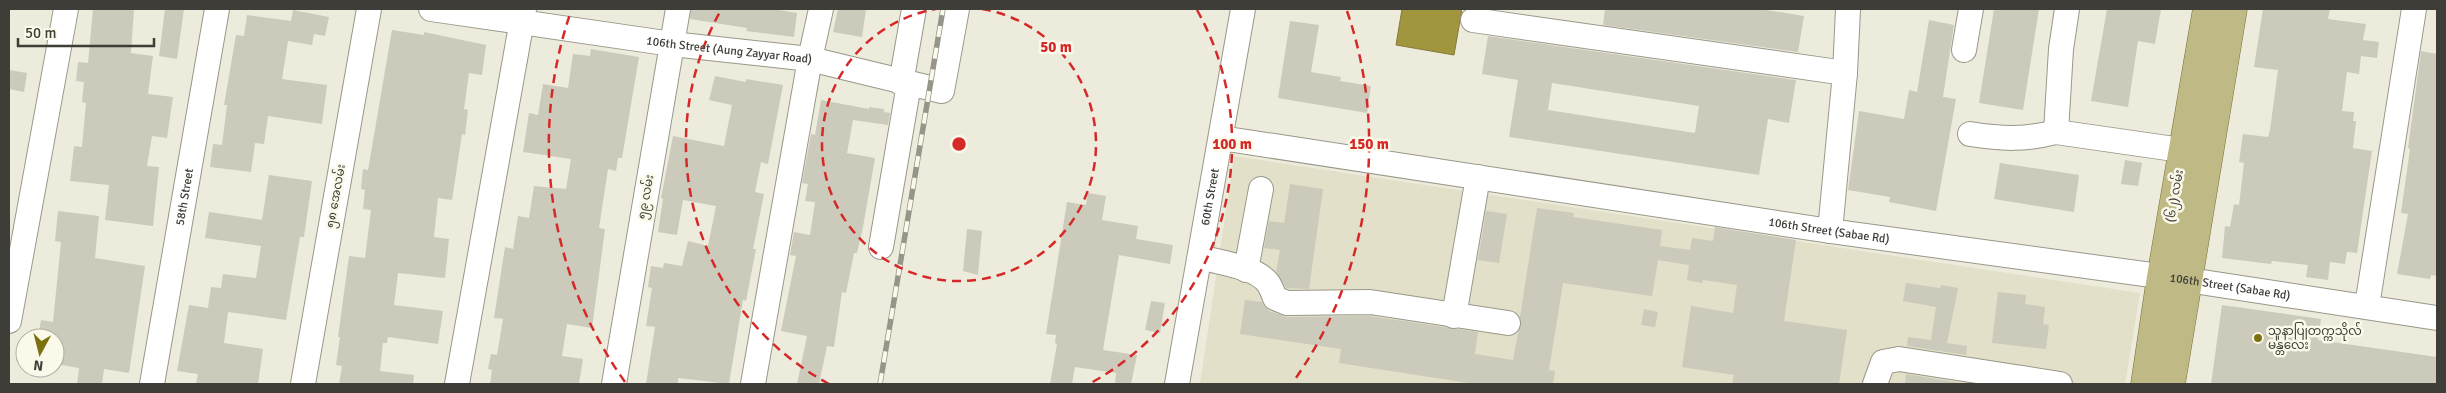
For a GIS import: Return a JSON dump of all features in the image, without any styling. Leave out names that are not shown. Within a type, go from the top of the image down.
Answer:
[{"type":"main road","name":"(၆၂) လမ်း","points":[[2171,384],[2188,280],[2195,152],[2207,9]]},
{"type":"main road","name":"(၆၂) လမ်း","points":[[2145,384],[2161,277],[2232,9]]},
{"type":"street","points":[[9,321],[66,9]]},
{"type":"street","name":"58th Street","points":[[152,384],[217,9]]},
{"type":"street","name":"၅၈ အေလမ်း","points":[[303,384],[369,9]]},
{"type":"street","name":"106th Street (Aung Zayyar Road)","points":[[431,9],[523,16],[672,44],[810,59],[942,91],[957,9]]},
{"type":"street","name":"၅၉ လမ်း","points":[[614,384],[678,9]]},
{"type":"street","points":[[753,384],[810,59],[821,9]]},
{"type":"street","points":[[882,247],[914,9]]},
{"type":"street","name":"60th Street","points":[[1177,384],[1244,9]]},
{"type":"street","points":[[1830,231],[1845,73],[1848,9]]},
{"type":"street","points":[[1964,50],[1971,9]]},
{"type":"street","points":[[2056,132],[2060,65],[2067,9]]},
{"type":"street","points":[[2367,306],[2414,9]]},
{"type":"street","points":[[457,384],[523,16]]},
{"type":"street","points":[[1473,20],[1845,73]]},
{"type":"street","points":[[1970,134],[2004,140],[2056,132],[2195,152]]},
{"type":"street","name":"106th Street (Sabae Rd)","points":[[1221,138],[1830,231],[2188,280],[2437,318]]},
{"type":"street","points":[[1454,316],[1478,177]]},
{"type":"street","points":[[1246,270],[1261,189]]},
{"type":"street","points":[[1200,257],[1246,270],[1268,283],[1275,298],[1281,301],[1370,302],[1508,323]]},
{"type":"street","points":[[1875,384],[1883,362],[1899,359],[2022,381],[2060,384]]},
{"type":"shaded area","points":[[1402,9],[1462,9],[1454,55],[1396,45]]},
{"type":"shaded area","points":[[1234,156],[2140,293],[2125,384],[1200,384]]},
{"type":"building","points":[[93,9],[134,9],[131,53],[153,56],[148,94],[173,97],[167,138],[152,136],[147,166],[159,167],[153,226],[105,220],[109,185],[70,181],[74,146],[82,147],[86,103],[82,102],[84,82],[76,81],[78,62],[88,63]]},
{"type":"building","points":[[165,9],[184,9],[177,59],[159,56]]},
{"type":"building","points":[[691,9],[773,9],[797,13],[794,37],[746,31],[747,28],[690,19]]},
{"type":"building","points":[[838,9],[866,9],[862,37],[833,32]]},
{"type":"building","points":[[1605,9],[1760,9],[1804,16],[1798,52],[1603,25]]},
{"type":"building","points":[[1994,9],[2039,9],[2023,110],[1979,103]]},
{"type":"building","points":[[2107,9],[2161,9],[2155,44],[2138,41],[2128,107],[2091,101]]},
{"type":"building","points":[[2263,9],[2330,9],[2328,19],[2366,24],[2363,40],[2379,42],[2377,58],[2361,56],[2359,74],[2347,72],[2342,111],[2354,112],[2353,121],[2356,121],[2353,148],[2372,151],[2357,253],[2347,252],[2345,264],[2330,262],[2328,280],[2306,277],[2308,265],[2272,261],[2271,264],[2222,258],[2225,226],[2230,227],[2234,204],[2239,205],[2244,163],[2239,162],[2243,134],[2268,137],[2270,130],[2278,70],[2254,67]]},
{"type":"building","points":[[293,10],[329,17],[325,36],[314,34],[312,45],[288,41],[282,79],[327,85],[322,124],[268,116],[264,144],[255,143],[251,172],[210,167],[213,144],[222,145],[227,105],[224,105],[236,35],[244,36],[247,15],[291,21]]},
{"type":"building","points":[[1929,20],[1954,25],[1943,97],[1956,99],[1936,211],[1889,202],[1890,197],[1848,190],[1859,111],[1904,119],[1909,90],[1917,92]]},
{"type":"building","points":[[1290,21],[1319,25],[1311,72],[1341,77],[1340,81],[1371,86],[1367,113],[1278,98]]},
{"type":"building","points":[[392,30],[424,35],[424,32],[486,45],[482,75],[469,73],[464,109],[468,110],[465,135],[462,134],[452,200],[438,198],[434,237],[449,239],[445,278],[398,273],[394,305],[443,311],[438,344],[388,337],[387,343],[383,343],[380,371],[414,375],[413,384],[339,384],[342,366],[336,365],[340,337],[338,337],[349,256],[365,258],[371,210],[363,209],[365,190],[361,189],[363,169],[368,170]]},
{"type":"building","points":[[1488,36],[1796,80],[1789,123],[1768,119],[1759,175],[1509,137],[1518,80],[1482,74]],"holes":[[[1552,83],[1699,106],[1695,133],[1548,110]]]},
{"type":"building","points":[[591,49],[639,57],[622,158],[618,158],[616,171],[608,169],[599,228],[605,229],[592,328],[567,324],[562,356],[583,359],[579,384],[490,384],[492,370],[488,369],[491,354],[497,355],[503,319],[494,318],[505,247],[513,249],[518,216],[529,218],[534,186],[566,189],[571,159],[523,152],[529,113],[538,115],[543,84],[568,88],[573,54],[590,56]]},
{"type":"building","points":[[2421,51],[2437,54],[2437,276],[2431,275],[2430,279],[2397,274],[2408,214],[2401,213]]},
{"type":"building","points":[[9,70],[27,73],[24,92],[9,89]]},
{"type":"building","points":[[715,76],[746,82],[746,79],[783,85],[768,164],[761,162],[755,192],[764,194],[753,249],[756,249],[746,301],[743,300],[729,384],[678,378],[678,384],[646,384],[655,327],[646,326],[652,288],[648,287],[651,266],[663,268],[664,263],[682,266],[688,241],[708,246],[716,206],[683,200],[677,235],[658,232],[663,199],[661,198],[673,136],[724,146],[732,105],[709,100]]},
{"type":"building","points":[[821,100],[869,109],[869,107],[884,109],[884,112],[890,113],[888,125],[853,120],[847,153],[875,158],[863,227],[857,253],[854,253],[846,293],[842,292],[834,347],[827,346],[819,384],[797,384],[807,336],[781,331],[796,256],[790,255],[794,232],[810,235],[815,202],[805,201],[808,184],[802,183],[811,134],[815,135]]},
{"type":"building","points":[[2125,160],[2142,163],[2138,186],[2121,184]]},
{"type":"building","points":[[2000,163],[2079,175],[2074,212],[1994,199]]},
{"type":"building","points":[[269,175],[312,181],[304,237],[300,237],[286,320],[228,312],[224,343],[263,349],[258,384],[196,384],[198,374],[177,371],[189,305],[208,308],[211,287],[221,288],[223,274],[256,278],[261,246],[205,238],[209,212],[262,220]]},
{"type":"building","points":[[1290,184],[1323,189],[1309,289],[1286,288],[1276,272],[1280,250],[1264,248],[1269,221],[1284,223]]},
{"type":"building","points":[[1088,193],[1106,196],[1102,220],[1138,226],[1136,239],[1173,245],[1170,264],[1119,255],[1103,350],[1137,355],[1131,384],[1115,384],[1116,373],[1075,367],[1072,384],[1050,384],[1057,344],[1055,343],[1056,335],[1046,334],[1067,202],[1086,205]]},
{"type":"building","points":[[1537,208],[1574,213],[1573,217],[1662,230],[1660,246],[1690,250],[1692,238],[1713,241],[1715,227],[1796,240],[1784,321],[1847,330],[1839,384],[1732,384],[1734,375],[1682,367],[1691,306],[1733,313],[1737,285],[1703,280],[1702,283],[1687,280],[1689,265],[1658,260],[1652,296],[1563,283],[1549,370],[1555,371],[1553,384],[1475,384],[1339,363],[1341,349],[1240,334],[1245,300],[1262,302],[1269,311],[1287,317],[1369,316],[1478,332],[1475,354],[1513,360],[1521,326],[1520,317]]},
{"type":"building","points":[[58,211],[99,216],[95,258],[145,266],[129,373],[104,369],[102,384],[77,384],[79,368],[65,366],[65,328],[40,328],[41,320],[53,322],[61,242],[55,241]]},
{"type":"building","points":[[1486,211],[1507,214],[1499,263],[1478,260]]},
{"type":"building","points":[[967,229],[982,231],[978,275],[963,271]]},
{"type":"building","points":[[1906,283],[1940,288],[1941,285],[1958,288],[1947,343],[1967,346],[1966,355],[1907,346],[1908,337],[1931,340],[1936,307],[1903,301]]},
{"type":"building","points":[[1998,292],[2026,295],[2025,304],[2045,307],[2043,324],[2049,325],[2046,349],[1992,343]]},
{"type":"building","points":[[1151,301],[1165,303],[1160,333],[1145,330]]},
{"type":"building","name":"သူနာပြုတက္ကသိုလ် မန္တလေး","points":[[2222,305],[2321,319],[2318,340],[2437,357],[2437,384],[2211,384]]},
{"type":"building","points":[[1644,309],[1658,312],[1655,327],[1641,325]]},
{"type":"building","points":[[1906,374],[1961,383],[1961,384],[1905,384]]},
{"type":"railway","points":[[880,384],[943,9]]},
{"type":"place","name":"သူနာပြုတက္ကသိုလ် မန္တလေး","points":[[2258,338]]}]
